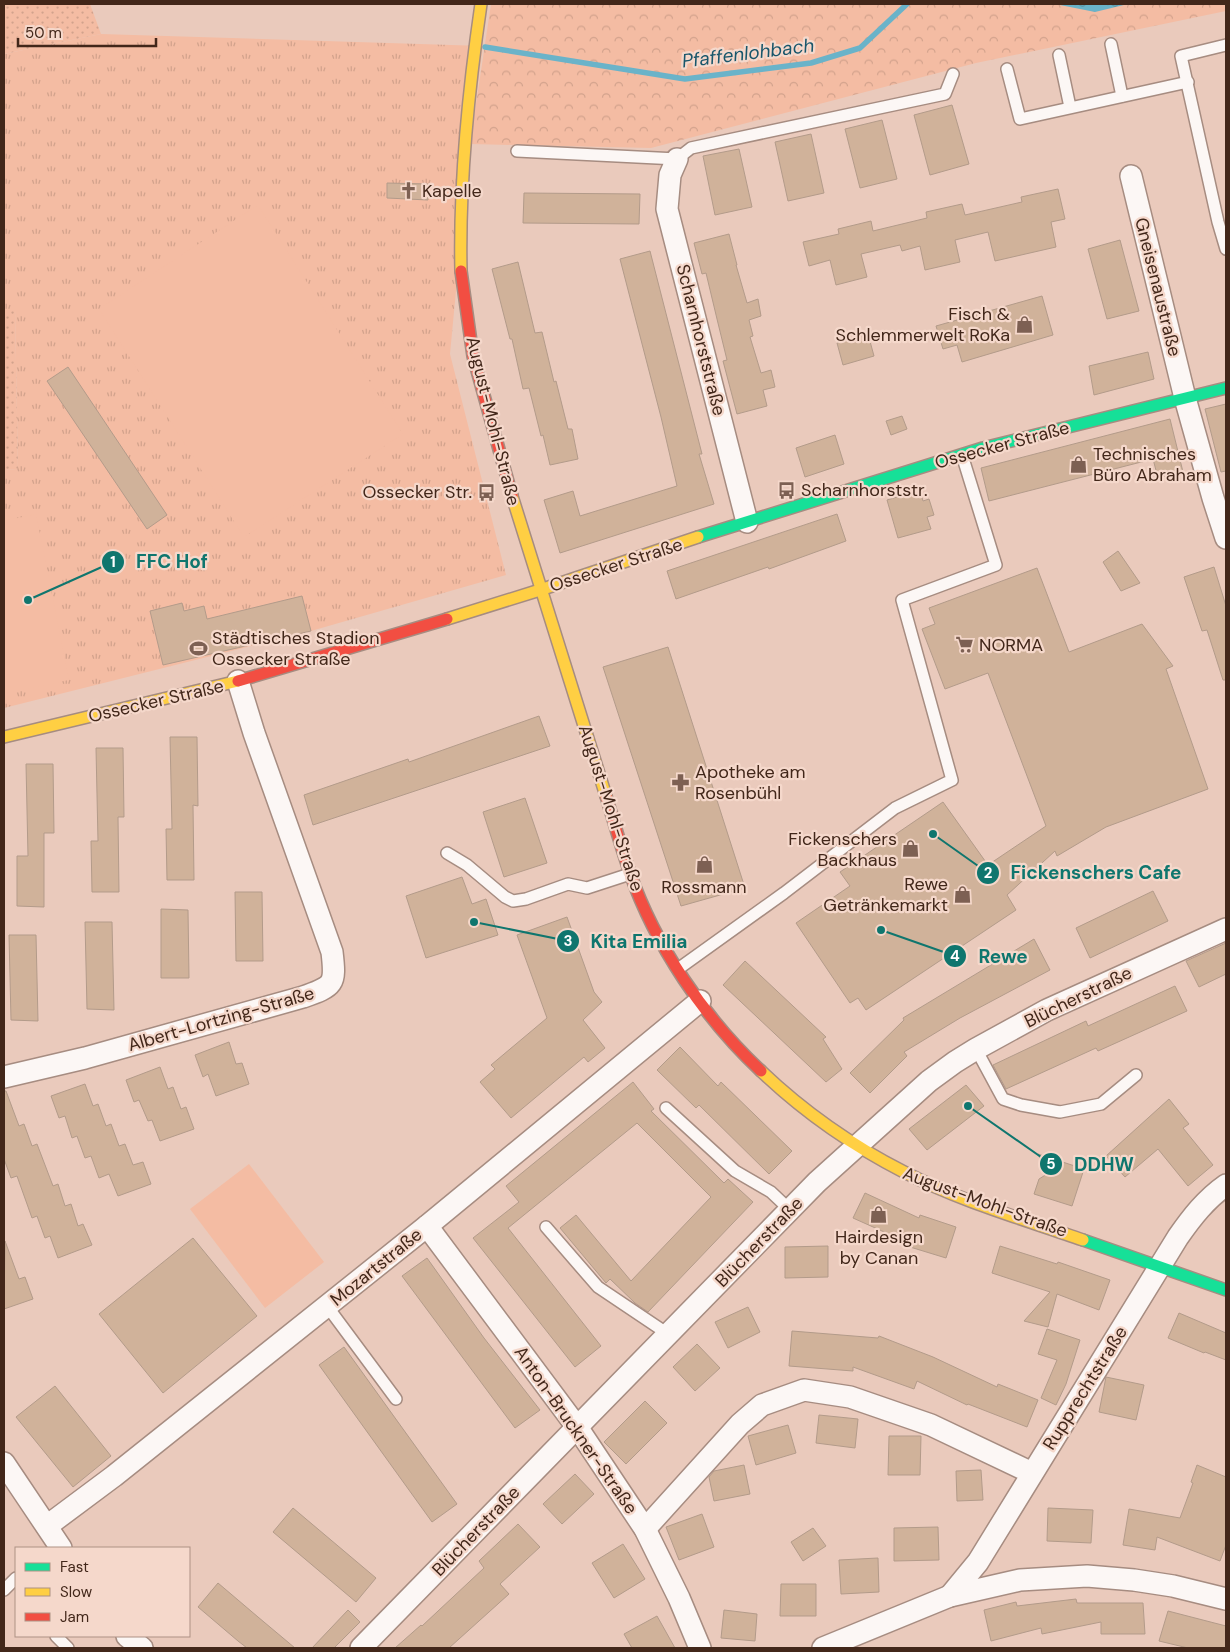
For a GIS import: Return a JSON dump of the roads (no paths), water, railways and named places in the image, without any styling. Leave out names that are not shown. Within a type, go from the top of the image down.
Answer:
[{"type":"main road","name":"August-Mohl-Straße","points":[[481,4],[473,58],[462,163],[461,272],[473,356],[540,590],[630,874],[665,948],[700,1001],[747,1057],[771,1082],[810,1116],[855,1146],[916,1180],[1226,1290]]},
{"type":"main road","name":"Ossecker Straße","points":[[4,737],[238,681],[316,659],[540,590],[982,448],[1226,388]]},
{"type":"street","name":"Scharnhorststraße","points":[[677,159],[670,175],[667,209],[747,522]]},
{"type":"street","name":"Gneisenaustraße","points":[[1131,176],[1185,398],[1224,528]]},
{"type":"street","name":"Albert-Lortzing-Straße","points":[[4,1077],[85,1058],[303,996],[326,988],[335,974],[332,952],[254,733],[238,681]]},
{"type":"street","name":"Blücherstraße","points":[[361,1648],[790,1210],[855,1146],[929,1081],[976,1049],[1047,1010],[1226,929]]},
{"type":"street","name":"Mozartstraße","points":[[54,1541],[114,1476],[427,1226],[700,1001]]},
{"type":"street","name":"Rupprechtstraße","points":[[950,1596],[978,1562],[1193,1216],[1204,1203],[1226,1185]]},
{"type":"street","name":"Anton-Bruckner-Straße","points":[[427,1226],[577,1427],[645,1529],[679,1598],[700,1648]]},
{"type":"street","points":[[645,1529],[740,1424],[762,1405],[804,1390],[850,1398],[931,1425],[1032,1473]]},
{"type":"street","points":[[4,1463],[54,1541]]},
{"type":"street","points":[[823,1648],[950,1596],[1020,1580],[1086,1576],[1134,1580],[1173,1586],[1226,1599]]},
{"type":"street","points":[[128,1637],[142,1648]]},
{"type":"lane","points":[[1110,44],[1122,96]]},
{"type":"lane","points":[[1226,45],[1181,56],[1218,222],[1226,249]]},
{"type":"lane","points":[[1059,54],[1070,107]]},
{"type":"lane","points":[[1006,69],[1020,119],[1188,82]]},
{"type":"lane","points":[[517,151],[677,159],[691,148],[945,94],[953,74]]},
{"type":"lane","points":[[678,969],[784,893],[895,808],[952,780],[902,600],[996,565],[962,455]]},
{"type":"lane","points":[[446,852],[467,865],[504,897],[513,901],[526,900],[568,884],[587,888],[630,874]]},
{"type":"lane","points":[[976,1049],[1003,1099],[1021,1105],[1060,1112],[1101,1104],[1136,1075]]},
{"type":"lane","points":[[666,1108],[735,1171],[771,1192],[790,1210]]},
{"type":"lane","points":[[546,1227],[598,1287],[668,1334]]},
{"type":"lane","points":[[327,1306],[396,1399]]},
{"type":"lane","points":[[57,1637],[68,1648]]},
{"type":"water","points":[[1055,4],[1128,4],[1095,12]]},
{"type":"waterway","name":"Pfaffenlohbach","points":[[485,47],[685,79],[811,63],[860,48],[907,4]]},
{"type":"place","name":"Kapelle","points":[[408,191]]},
{"type":"place","name":"Fisch & Schlemmerwelt RoKa","points":[[1024,324]]},
{"type":"place","name":"Technisches Büro Abraham","points":[[1079,464]]},
{"type":"place","name":"Scharnhorststr.","points":[[787,490]]},
{"type":"place","name":"Ossecker Str.","points":[[486,492]]},
{"type":"place","name":"FFC Hof","points":[[28,600]]},
{"type":"place","name":"NORMA","points":[[965,645]]},
{"type":"place","name":"Städtisches Stadion Ossecker Straße","points":[[198,648]]},
{"type":"place","name":"Apotheke am Rosenbühl","points":[[681,782]]},
{"type":"place","name":"Fickenschers Cafe","points":[[933,834]]},
{"type":"place","name":"Fickenschers Backhaus","points":[[911,849]]},
{"type":"place","name":"Rossmann","points":[[704,864]]},
{"type":"place","name":"Rewe Getränkemarkt","points":[[962,894]]},
{"type":"place","name":"Kita Emilia","points":[[474,922]]},
{"type":"place","name":"Rewe","points":[[881,930]]},
{"type":"place","name":"DDHW","points":[[968,1106]]},
{"type":"place","name":"Hairdesign by Canan","points":[[879,1214]]}]
